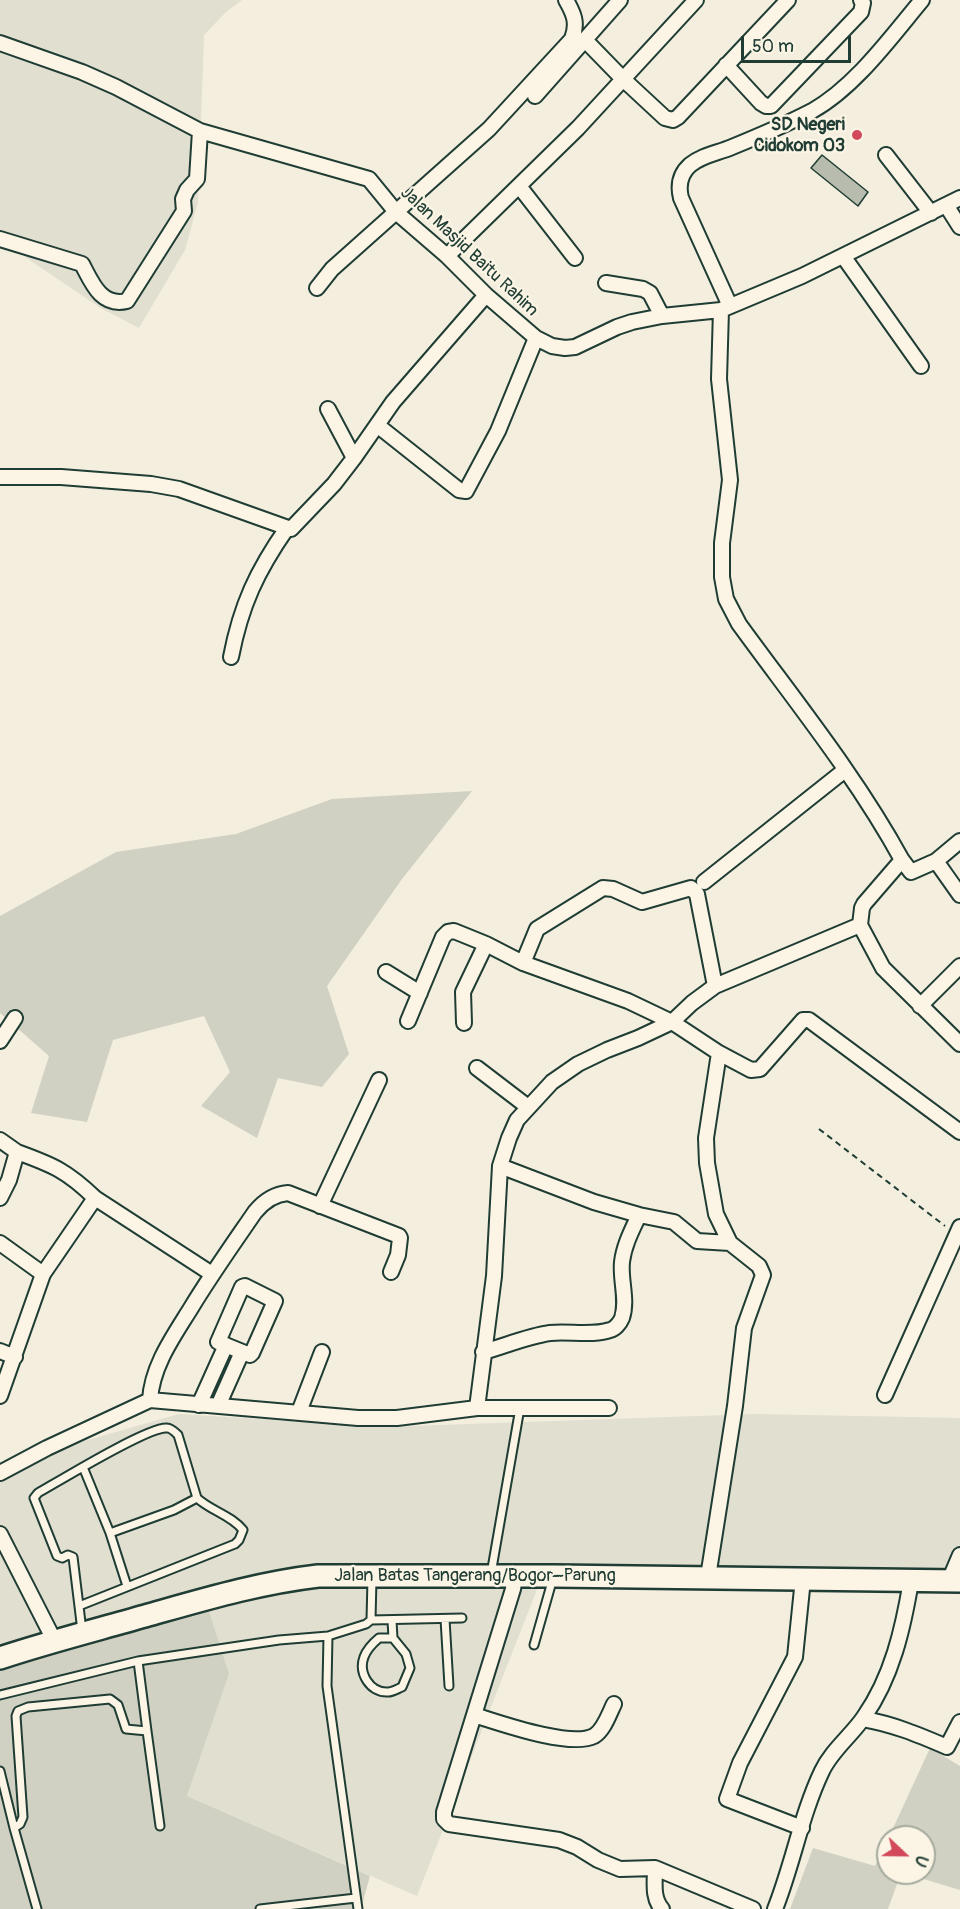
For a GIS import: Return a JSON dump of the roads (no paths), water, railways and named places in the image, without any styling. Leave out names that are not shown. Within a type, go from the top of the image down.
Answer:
[{"type":"main road","name":"Jalan Batas Tangerang/Bogor–Parung","points":[[0,1658],[54,1640],[83,1634],[245,1588],[318,1576],[708,1577],[955,1581]]},
{"type":"street","points":[[317,288],[332,269],[505,115],[572,39],[576,21],[567,0]]},
{"type":"street","points":[[535,96],[620,0]]},
{"type":"street","points":[[447,256],[578,128],[696,0]]},
{"type":"street","points":[[585,40],[665,118],[672,120],[678,117],[788,0]]},
{"type":"street","points":[[726,65],[760,103],[771,106],[861,12],[863,3],[861,0]]},
{"type":"street","points":[[922,0],[864,67],[838,92],[813,110],[732,147],[697,160],[682,174],[679,187],[681,198],[726,308],[719,379],[730,480],[723,543],[722,577],[726,599],[740,624],[861,791],[910,872],[936,861],[960,841]]},
{"type":"street","name":"Jalan Masjid Baitu Rahim","points":[[0,43],[82,72],[200,131],[364,177],[375,184],[396,212],[447,256],[486,295],[536,338],[552,346],[565,348],[575,346],[617,327],[662,316],[726,308],[843,256],[960,198]]},
{"type":"street","points":[[0,238],[82,264],[97,292],[115,302],[127,301],[184,211],[183,199],[197,179],[200,131]]},
{"type":"street","points":[[886,154],[931,213]]},
{"type":"street","points":[[519,186],[575,258]]},
{"type":"street","points":[[946,205],[960,227]]},
{"type":"street","points":[[843,256],[921,366]]},
{"type":"street","points":[[606,283],[643,289],[650,293],[662,316]]},
{"type":"street","points":[[0,477],[61,477],[151,484],[179,489],[293,529],[334,484],[393,402],[486,295]]},
{"type":"street","points":[[377,425],[459,490],[466,491],[498,431],[536,338]]},
{"type":"street","points":[[327,409],[354,458]]},
{"type":"street","points":[[231,657],[237,626],[251,587],[287,528]]},
{"type":"street","points":[[704,882],[845,770]]},
{"type":"street","points":[[902,860],[864,904],[860,925],[883,968],[960,1044]]},
{"type":"street","points":[[936,861],[960,896]]},
{"type":"street","points":[[523,963],[537,929],[603,888],[613,889],[642,902],[691,888],[697,894],[715,986]]},
{"type":"street","points":[[477,1408],[494,1276],[500,1166],[517,1120],[552,1082],[578,1064],[672,1022],[715,986],[860,925]]},
{"type":"street","points":[[408,1021],[443,937],[448,932],[454,931],[523,963],[628,1001],[672,1022],[719,1053],[751,1070],[760,1069],[805,1019],[960,1132]]},
{"type":"street","points":[[464,1023],[463,992],[486,944]]},
{"type":"street","points":[[920,1006],[960,966]]},
{"type":"street","points":[[386,972],[420,993]]},
{"type":"street","points":[[0,1041],[15,1017]]},
{"type":"street","points":[[708,1577],[735,1406],[744,1328],[763,1275],[759,1266],[730,1243],[716,1214],[707,1162],[706,1138],[719,1053]]},
{"type":"street","points":[[477,1068],[528,1107]]},
{"type":"street","points":[[320,1206],[380,1080]]},
{"type":"street","points":[[0,1140],[17,1152],[63,1171],[95,1198],[212,1275]]},
{"type":"street","points":[[0,1198],[9,1180],[17,1152]]},
{"type":"street","points":[[500,1166],[594,1202],[674,1222],[697,1241],[730,1243]]},
{"type":"street","points":[[150,1400],[151,1386],[158,1365],[212,1275],[255,1212],[266,1201],[288,1193],[400,1238],[398,1255],[391,1272]]},
{"type":"street","points":[[0,1396],[43,1274],[95,1198]]},
{"type":"street","points":[[483,1352],[548,1334],[570,1331],[600,1332],[617,1327],[622,1318],[624,1302],[622,1263],[625,1249],[639,1215]]},
{"type":"street","points":[[885,1395],[958,1231]]},
{"type":"street","points":[[0,1243],[43,1274]]},
{"type":"street","points":[[245,1286],[275,1301],[252,1353],[242,1352],[226,1345],[218,1342],[242,1287],[245,1286]]},
{"type":"street","points":[[199,1405],[226,1345]]},
{"type":"street","points":[[0,1351],[15,1357]]},
{"type":"street","points":[[218,1406],[242,1352]]},
{"type":"street","points":[[298,1412],[322,1352]]},
{"type":"street","points":[[0,1473],[47,1448],[150,1400],[358,1418],[397,1418],[477,1408],[609,1407]]},
{"type":"street","points":[[0,1534],[54,1640]]},
{"type":"street","points":[[955,1581],[960,1555]]},
{"type":"street","points":[[515,1577],[444,1812],[446,1822],[559,1840],[620,1869],[656,1868],[753,1909]]},
{"type":"street","points":[[802,1828],[728,1800],[740,1763],[795,1657],[803,1579]]},
{"type":"street","points":[[775,1909],[816,1785],[824,1768],[831,1755],[863,1719],[886,1676],[903,1628],[911,1581]]},
{"type":"street","points":[[474,1715],[541,1735],[585,1738],[600,1731],[614,1704]]},
{"type":"street","points":[[863,1719],[909,1730],[947,1747],[960,1722]]},
{"type":"street","points":[[656,1868],[655,1896],[662,1909]]},
{"type":"lane","points":[[491,1577],[520,1408]]},
{"type":"lane","points":[[79,1606],[235,1544],[239,1540],[243,1530],[238,1523],[205,1505],[197,1498],[178,1435],[169,1428],[154,1430],[82,1467],[38,1493],[34,1498],[57,1556],[73,1557],[79,1606],[83,1634]]},
{"type":"lane","points":[[82,1467],[110,1533],[127,1586]]},
{"type":"lane","points":[[110,1533],[174,1510],[197,1498]]},
{"type":"lane","points":[[371,1620],[372,1576]]},
{"type":"lane","points":[[534,1645],[554,1576]]},
{"type":"lane","points":[[0,1695],[138,1660],[279,1640],[328,1636],[366,1624],[371,1620],[462,1618]]},
{"type":"lane","points":[[445,1619],[449,1686]]},
{"type":"lane","points":[[392,1621],[393,1638],[406,1654],[410,1668],[402,1687],[391,1692],[384,1692],[373,1688],[365,1680],[362,1665],[370,1646],[380,1638],[393,1638]]},
{"type":"lane","points":[[328,1636],[327,1686],[358,1909]]},
{"type":"lane","points":[[138,1660],[160,1826]]},
{"type":"lane","points":[[14,1828],[20,1824],[23,1817],[16,1716],[18,1712],[27,1707],[110,1699],[118,1705],[126,1729],[147,1731]]},
{"type":"lane","points":[[0,1771],[37,1909]]},
{"type":"lane","points":[[260,1909],[356,1898]]},
{"type":"place","name":"SD Negeri Cidokom 03","points":[[857,135]]}]
